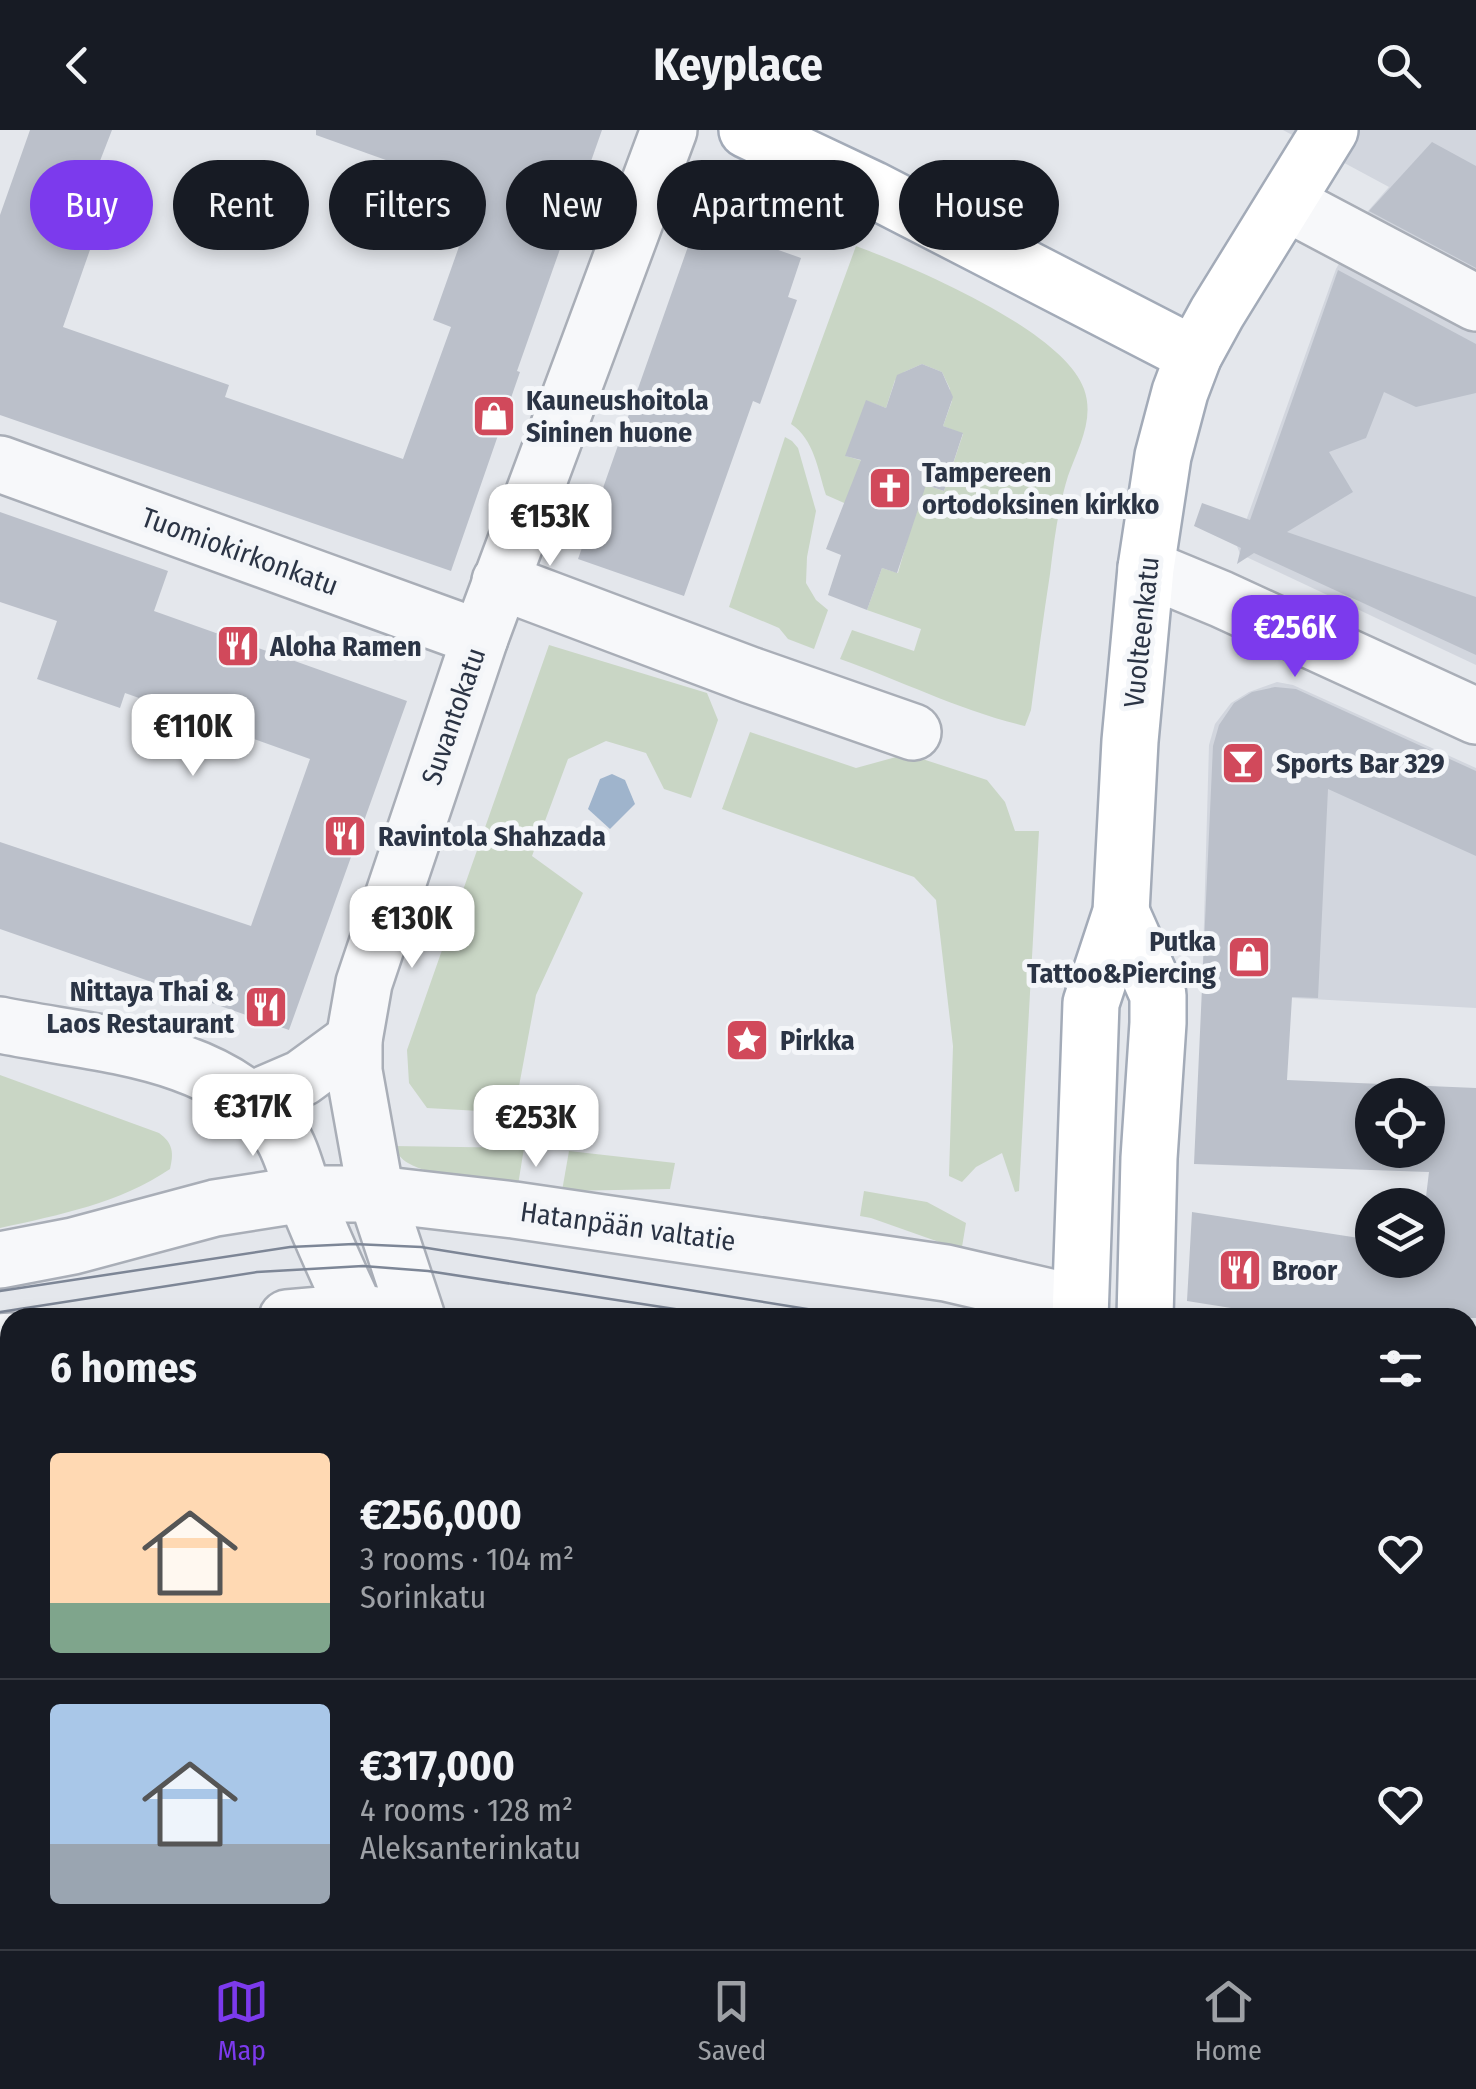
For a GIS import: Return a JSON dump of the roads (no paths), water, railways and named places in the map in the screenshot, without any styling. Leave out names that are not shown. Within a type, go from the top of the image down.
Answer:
[{"type":"main road","points":[[747,130],[872,188],[1194,355]]},
{"type":"main road","name":"Vuolteenkatu","points":[[1080,1308],[1091,1004],[1121,912],[1130,741],[1146,568],[1163,456],[1194,355],[1330,130]]},
{"type":"main road","name":"Vuolteenkatu","points":[[1121,912],[1158,995],[1145,1308]]},
{"type":"street","name":"Suvantokatu","points":[[414,1308],[376,1194],[354,1071],[354,1040],[371,958],[500,581],[669,130]]},
{"type":"street","points":[[1287,203],[1476,303]]},
{"type":"street","name":"Tuomiokirkonkatu","points":[[0,464],[480,638]]},
{"type":"street","points":[[1146,568],[1476,716]]},
{"type":"street","points":[[500,581],[914,732]]},
{"type":"street","points":[[0,1025],[163,1058],[207,1073],[251,1100],[282,1136],[304,1194],[366,1308]]},
{"type":"street","points":[[251,1100],[302,1078],[354,1040]]},
{"type":"street","name":"Hatanpään valtatie","points":[[0,1260],[73,1246],[215,1208],[304,1194],[376,1194],[525,1211],[946,1272],[1070,1308]]},
{"type":"water","points":[[612,774],[625,780],[635,804],[610,829],[588,809],[600,779]]},
{"type":"tram line","points":[[0,1291],[290,1247],[354,1244],[421,1247],[801,1308]]},
{"type":"tram line","points":[[26,1308],[257,1272],[363,1266],[428,1271],[668,1308]]},
{"type":"place","name":"Kauneushoitola Sininen huone","points":[[494,416]]},
{"type":"place","name":"Tampereen ortodoksinen kirkko","points":[[890,488]]},
{"type":"place","name":"Aloha Ramen","points":[[238,646]]},
{"type":"place","name":"Sports Bar 329","points":[[1243,763]]},
{"type":"place","name":"Ravintola Shahzada","points":[[345,836]]},
{"type":"place","name":"Putka Tattoo&Piercing","points":[[1249,957]]},
{"type":"place","name":"Nittaya Thai & Laos Restaurant","points":[[266,1007]]},
{"type":"place","name":"Pirkka","points":[[747,1040]]},
{"type":"place","name":"Broor","points":[[1240,1270]]}]
